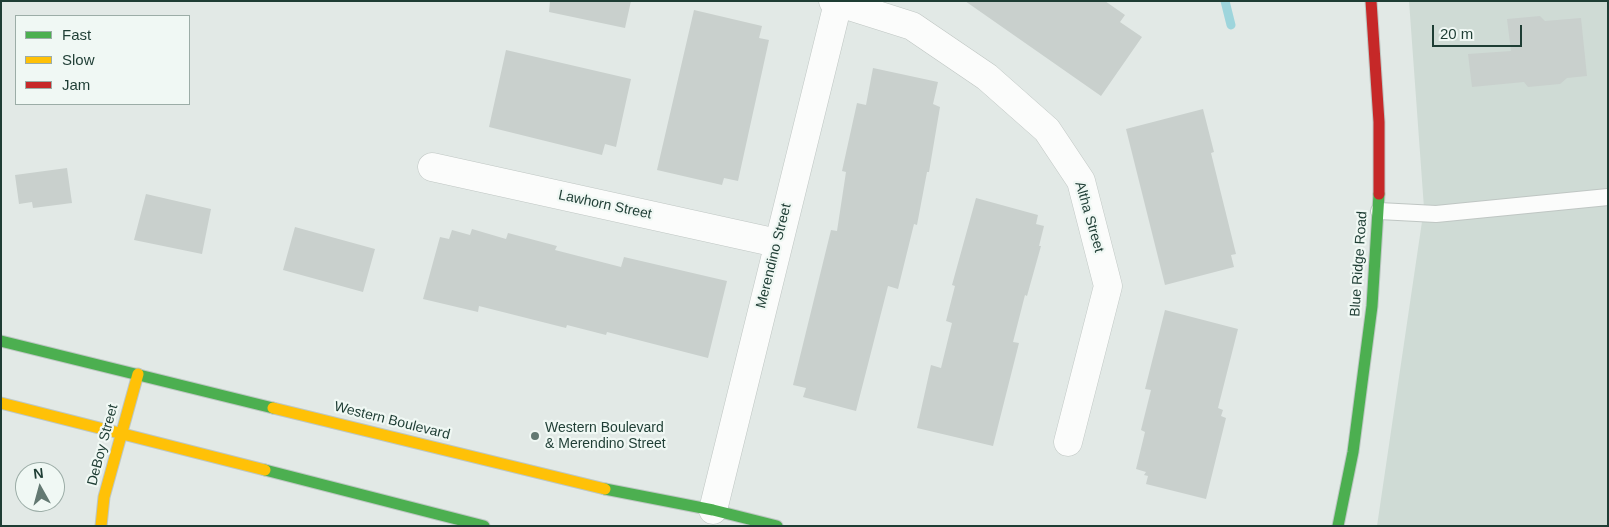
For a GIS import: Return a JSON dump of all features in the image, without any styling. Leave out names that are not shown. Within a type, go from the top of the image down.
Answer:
[{"type":"main road","name":"Blue Ridge Road","points":[[1338,526],[1353,452],[1368,335],[1378,211],[1379,122],[1371,1]]},
{"type":"main road","name":"Western Boulevard","points":[[1,341],[634,496],[713,510],[776,526]]},
{"type":"main road","name":"DeBoy Street","points":[[101,526],[104,497],[138,374]]},
{"type":"main road","points":[[1,403],[484,526]]},
{"type":"street","name":"Merendino Street","points":[[713,510],[835,2]]},
{"type":"street","name":"Altha Street","points":[[835,2],[912,26],[986,77],[1047,130],[1081,181],[1108,286],[1068,442]]},
{"type":"street","name":"Lawhorn Street","points":[[432,167],[778,243]]},
{"type":"lane","points":[[1378,211],[1436,214],[1608,197]]},
{"type":"shaded area","points":[[1409,1],[1608,1],[1608,526],[1377,526],[1424,208]]},
{"type":"building","points":[[550,1],[631,1],[625,28],[549,12]]},
{"type":"building","points":[[965,1],[1105,1],[1125,15],[1120,22],[1142,37],[1101,96]]},
{"type":"building","points":[[694,10],[762,26],[759,38],[769,40],[738,181],[724,178],[722,185],[657,170]]},
{"type":"building","points":[[1540,16],[1545,21],[1581,18],[1587,76],[1567,78],[1560,84],[1528,87],[1524,82],[1472,87],[1468,54],[1511,51],[1507,19]]},
{"type":"building","points":[[506,50],[631,79],[616,147],[605,144],[602,155],[489,127]]},
{"type":"building","points":[[873,68],[938,82],[933,104],[940,107],[929,172],[927,172],[917,225],[914,224],[898,289],[888,286],[856,411],[803,397],[806,388],[793,385],[831,230],[837,231],[846,172],[842,171],[857,103],[866,105]]},
{"type":"building","points":[[1203,109],[1214,152],[1211,153],[1236,254],[1231,255],[1234,267],[1165,285],[1126,129]]},
{"type":"building","points":[[67,168],[72,203],[33,208],[32,202],[19,204],[15,175]]},
{"type":"building","points":[[146,194],[211,209],[202,254],[134,240]]},
{"type":"building","points":[[976,198],[1038,215],[1036,224],[1044,226],[1039,246],[1041,246],[1027,296],[1025,295],[1013,342],[1019,343],[993,446],[917,428],[931,365],[941,368],[952,323],[946,321],[955,286],[952,285]]},
{"type":"building","points":[[295,227],[375,249],[363,292],[283,270]]},
{"type":"building","points":[[472,229],[506,239],[508,233],[557,246],[555,250],[621,267],[624,257],[727,281],[708,358],[607,332],[606,335],[567,325],[566,328],[479,306],[478,312],[423,299],[440,237],[449,239],[452,230],[470,235]]},
{"type":"building","points":[[1165,310],[1238,329],[1218,408],[1223,410],[1221,416],[1226,418],[1206,499],[1146,484],[1148,476],[1144,475],[1146,472],[1136,469],[1145,432],[1141,430],[1151,390],[1145,389]]},
{"type":"waterway","points":[[1225,1],[1231,25]]},
{"type":"traffic: fast","points":[[1338,526],[1353,452],[1372,306],[1379,194]]},
{"type":"traffic: fast","points":[[1,341],[273,408]]},
{"type":"traffic: fast","points":[[265,470],[484,526]]},
{"type":"traffic: fast","points":[[605,489],[713,510],[777,526]]},
{"type":"traffic: slow","points":[[101,526],[104,497],[138,374]]},
{"type":"traffic: slow","points":[[1,403],[265,470]]},
{"type":"traffic: slow","points":[[273,408],[605,489]]},
{"type":"traffic: jam","points":[[1371,1],[1379,122],[1379,194]]},
{"type":"place","name":"Western Boulevard & Merendino Street","points":[[535,436]]}]
